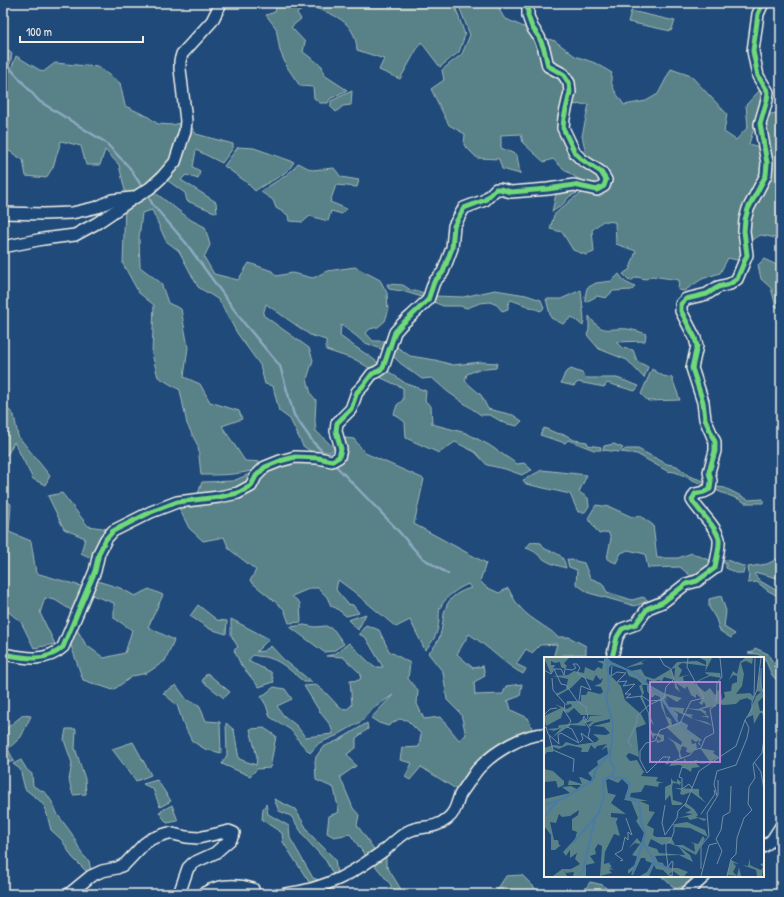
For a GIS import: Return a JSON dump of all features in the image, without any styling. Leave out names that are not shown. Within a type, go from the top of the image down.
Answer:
[{"type":"street","points":[[3,247],[43,239],[75,235],[97,223],[150,188],[162,177],[175,162],[185,131],[186,121],[180,81],[180,61],[182,54],[212,21],[221,3]]},
{"type":"street","points":[[3,654],[24,659],[36,659],[56,653],[63,647],[95,571],[99,553],[106,539],[113,531],[151,512],[177,502],[219,498],[238,493],[251,486],[256,476],[265,467],[280,461],[295,457],[318,458],[332,461],[338,457],[341,449],[336,431],[337,423],[352,408],[357,392],[372,374],[383,368],[395,332],[428,300],[434,282],[443,272],[452,248],[454,226],[464,208],[485,200],[496,189],[511,192],[574,185],[596,190],[604,186],[606,180],[601,172],[580,159],[575,153],[563,128],[570,92],[569,82],[564,74],[548,66],[544,49],[528,16],[528,3]]},
{"type":"street","points":[[612,657],[617,637],[622,629],[636,624],[648,608],[663,602],[686,584],[697,581],[715,568],[719,540],[714,529],[692,500],[695,494],[710,489],[711,481],[708,472],[715,451],[715,442],[705,419],[703,402],[692,368],[697,346],[695,338],[681,311],[681,304],[686,299],[707,294],[718,287],[730,284],[737,279],[747,254],[744,231],[745,220],[748,209],[766,175],[767,163],[760,124],[768,92],[758,76],[753,51],[758,14],[763,3]]},
{"type":"street","points":[[3,213],[72,213],[98,207],[112,200],[134,198]]},
{"type":"street","points":[[285,894],[311,890],[331,883],[349,874],[387,848],[406,832],[413,829],[435,826],[446,820],[454,812],[460,795],[478,768],[493,755],[510,744],[528,737],[544,734]]},
{"type":"street","points":[[764,846],[772,840],[781,826]]},
{"type":"street","points":[[69,894],[91,876],[125,864],[144,844],[162,834],[169,833],[198,838],[229,831],[234,833],[231,839],[215,853],[193,863],[188,868],[179,894]]},
{"type":"street","points":[[685,894],[704,877]]},
{"type":"street","points":[[202,894],[215,888],[236,886],[254,889],[254,894]]},
{"type":"green space","points":[[277,3],[443,3],[455,6],[465,35],[459,52],[440,67],[421,42],[400,79],[379,70],[384,59],[357,50],[356,40],[352,32],[341,20],[334,15],[308,6],[297,13],[301,19],[291,27],[305,42],[303,52],[322,66],[324,75],[347,90],[330,99],[328,103],[320,103],[314,98],[313,87],[300,86],[287,67],[280,51],[276,28],[266,15],[275,12]]},
{"type":"green space","points":[[480,3],[509,3],[499,9],[504,18],[528,29],[567,83],[563,133],[600,175],[601,183],[596,187],[573,176],[553,159],[544,162],[523,143],[521,134],[501,135],[501,148],[517,155],[520,174],[502,169],[499,159],[477,158],[464,145],[465,134],[449,125],[431,89],[444,80],[442,70],[462,54],[470,35],[459,6]]},
{"type":"green space","points":[[631,11],[675,21],[671,31],[628,22]]},
{"type":"green space","points":[[542,37],[555,41],[575,56],[595,63],[612,73],[612,86],[624,105],[646,101],[658,94],[671,69],[691,76],[727,114],[724,132],[736,140],[748,127],[746,105],[761,89],[765,100],[749,144],[762,148],[765,162],[756,188],[744,254],[741,261],[728,258],[720,273],[702,279],[684,291],[678,290],[679,280],[652,276],[646,279],[637,277],[630,281],[623,274],[630,269],[636,251],[616,244],[615,222],[603,221],[592,230],[594,252],[586,255],[573,250],[562,232],[550,229],[554,215],[572,199],[585,190],[607,180],[580,156],[586,153],[582,136],[589,104],[570,105],[572,92],[552,65]]},
{"type":"green space","points":[[3,45],[12,54],[10,64],[5,70],[3,69]]},
{"type":"green space","points":[[16,56],[43,72],[55,63],[98,67],[120,83],[125,106],[147,116],[158,124],[173,125],[183,122],[173,162],[134,195],[126,195],[119,165],[105,150],[100,165],[86,165],[81,146],[61,141],[53,167],[46,178],[26,176],[23,160],[3,147],[3,72],[10,72]]},
{"type":"green space","points":[[352,91],[351,105],[343,106],[336,112],[330,106],[331,101]]},
{"type":"green space","points":[[781,112],[781,239],[761,235],[749,241],[750,219],[767,179],[764,135],[766,115]]},
{"type":"green space","points":[[189,123],[196,134],[233,144],[233,148],[222,163],[196,150],[193,167],[200,171],[198,179],[186,175],[181,180],[216,202],[217,213],[187,201],[185,193],[164,178]]},
{"type":"green space","points":[[238,147],[254,148],[294,162],[286,172],[255,191],[245,181],[224,166]]},
{"type":"green space","points":[[298,163],[312,170],[334,168],[341,177],[359,180],[357,187],[336,185],[330,202],[347,209],[342,214],[331,211],[328,221],[310,216],[303,222],[289,221],[288,215],[276,208],[273,200],[261,192],[289,173]]},
{"type":"green space","points":[[557,189],[582,189],[578,193],[570,196],[562,205],[552,212]]},
{"type":"green space","points":[[153,191],[191,220],[205,227],[210,245],[204,257],[214,274],[238,280],[249,263],[272,271],[276,276],[292,273],[313,278],[327,271],[355,267],[380,280],[387,293],[388,312],[385,321],[378,327],[370,329],[366,333],[373,341],[390,341],[386,351],[363,342],[341,325],[340,336],[380,364],[371,369],[356,360],[326,350],[326,340],[310,335],[266,304],[263,315],[309,348],[313,360],[307,379],[311,394],[316,400],[316,431],[334,448],[331,452],[312,452],[303,446],[290,419],[279,411],[273,386],[265,384],[260,365],[237,333],[219,300],[198,287],[179,251],[166,241],[152,210],[142,213],[139,238],[140,267],[161,283],[168,303],[181,309],[188,347],[184,377],[200,384],[210,402],[239,411],[242,419],[222,426],[245,461],[265,462],[260,467],[253,470],[236,474],[201,475],[198,446],[187,424],[180,390],[158,377],[152,354],[154,305],[139,293],[123,264],[125,206]]},
{"type":"green space","points":[[764,259],[781,267],[781,307],[776,307],[771,288],[761,279],[758,265]]},
{"type":"green space","points":[[619,274],[625,282],[635,287],[632,290],[613,291],[606,298],[597,296],[586,302],[585,297],[587,288],[596,283],[612,281]]},
{"type":"green space","points":[[387,284],[403,285],[412,291],[418,291],[429,295],[425,298],[402,291],[389,289]]},
{"type":"green space","points":[[495,290],[526,295],[541,300],[544,308],[541,311],[511,300],[508,304],[508,309],[502,311],[497,305],[490,302],[480,303],[467,308],[460,306],[443,306],[431,301],[434,296],[463,297]]},
{"type":"green space","points":[[581,290],[584,319],[583,326],[572,317],[563,324],[551,318],[546,299],[561,299]]},
{"type":"green space","points":[[589,316],[598,326],[602,328],[628,329],[646,334],[645,341],[616,342],[622,348],[633,350],[637,361],[648,367],[644,378],[627,360],[599,349],[587,335],[589,330]]},
{"type":"green space","points":[[394,345],[410,356],[435,360],[453,365],[481,362],[497,363],[496,368],[477,370],[467,374],[465,381],[481,395],[488,409],[513,415],[522,421],[517,426],[504,423],[490,415],[481,415],[448,392],[432,378],[422,379],[400,363],[391,354]]},
{"type":"green space","points":[[385,369],[405,383],[426,391],[425,401],[431,406],[432,424],[466,433],[489,445],[517,464],[524,463],[532,470],[522,475],[487,465],[475,452],[455,442],[439,453],[406,438],[405,422],[394,414],[397,405],[403,400],[403,388],[375,375]]},
{"type":"green space","points":[[571,369],[582,373],[586,378],[617,378],[639,386],[635,391],[607,383],[604,387],[578,382],[574,386],[561,383],[565,373]]},
{"type":"green space","points":[[652,369],[663,376],[672,378],[680,400],[648,401],[641,394]]},
{"type":"green space","points":[[3,404],[14,415],[18,436],[50,476],[45,485],[33,479],[14,442],[8,454],[3,457]]},
{"type":"green space","points":[[544,428],[566,435],[574,440],[587,442],[588,445],[601,447],[601,450],[594,450],[568,440],[565,443],[540,435]]},
{"type":"green space","points":[[339,437],[354,439],[365,453],[424,479],[414,524],[486,563],[480,581],[486,587],[499,593],[508,588],[515,601],[530,617],[557,637],[569,637],[586,646],[586,654],[561,655],[560,657],[553,657],[557,644],[540,645],[532,653],[526,649],[516,664],[526,669],[523,674],[469,634],[457,654],[473,668],[483,666],[485,676],[474,682],[475,695],[503,694],[506,686],[522,684],[520,696],[507,701],[509,702],[511,710],[528,718],[533,731],[463,782],[456,789],[421,767],[410,780],[405,777],[412,763],[400,760],[402,748],[419,747],[421,734],[407,720],[399,719],[388,726],[371,718],[393,695],[371,710],[362,721],[336,736],[319,743],[310,753],[291,730],[270,717],[266,705],[261,697],[274,687],[285,689],[292,699],[277,706],[283,715],[297,726],[305,737],[333,734],[331,726],[320,712],[304,686],[316,685],[340,708],[347,709],[352,705],[350,681],[360,680],[361,674],[343,657],[326,656],[335,654],[349,643],[374,667],[383,667],[366,638],[359,634],[366,625],[379,630],[389,651],[410,663],[408,679],[418,690],[417,704],[424,719],[440,717],[459,740],[466,735],[461,714],[447,700],[443,672],[428,653],[436,644],[440,635],[446,608],[450,600],[458,593],[471,588],[468,584],[452,593],[442,604],[437,633],[425,650],[410,620],[396,627],[338,580],[336,590],[348,604],[353,605],[359,613],[346,616],[331,606],[327,597],[318,588],[311,588],[292,596],[300,603],[301,622],[289,623],[284,609],[250,581],[256,570],[229,549],[224,537],[203,541],[189,528],[178,506],[221,502],[259,478],[267,470],[295,460],[335,464]]},
{"type":"green space","points":[[614,444],[623,448],[619,452],[603,450],[604,446]]},
{"type":"green space","points":[[626,449],[638,449],[667,464],[677,466],[689,476],[707,482],[706,486],[675,472],[667,471],[637,454],[621,452]]},
{"type":"green space","points":[[542,470],[587,475],[579,492],[588,498],[589,506],[585,512],[578,512],[570,494],[526,484],[523,480]]},
{"type":"green space","points":[[252,473],[249,485],[197,497],[202,482],[233,481]]},
{"type":"green space","points":[[717,487],[725,488],[749,500],[763,499],[763,503],[745,503],[715,490]]},
{"type":"green space","points":[[62,493],[88,526],[109,529],[95,560],[81,553],[85,538],[64,529],[48,496]]},
{"type":"green space","points":[[3,498],[11,504],[9,532],[31,541],[36,573],[84,587],[74,612],[55,600],[45,598],[40,613],[55,644],[34,648],[21,622],[6,610],[3,595]]},
{"type":"green space","points":[[596,505],[610,507],[632,517],[640,516],[653,525],[657,558],[678,558],[692,553],[711,561],[708,570],[692,577],[680,567],[648,568],[645,554],[628,550],[621,553],[616,563],[607,559],[611,538],[608,532],[599,534],[588,518]]},
{"type":"green space","points":[[531,542],[541,543],[545,549],[559,555],[563,559],[566,568],[550,563],[526,548]]},
{"type":"green space","points":[[781,557],[781,579],[758,573],[754,574],[760,581],[781,593],[781,598],[757,582],[748,583],[748,567],[767,564]]},
{"type":"green space","points":[[567,559],[584,563],[590,578],[602,583],[607,592],[632,600],[643,597],[649,601],[635,606],[589,593],[576,584],[577,570],[569,567]]},
{"type":"green space","points":[[727,560],[745,567],[743,573],[736,573],[726,568],[726,564],[721,561]]},
{"type":"green space","points":[[94,580],[120,588],[135,596],[149,589],[163,595],[148,627],[174,640],[165,661],[147,673],[133,676],[113,690],[83,680],[69,640],[75,626],[86,645],[104,658],[125,653],[132,630],[114,618],[114,603],[89,594]]},
{"type":"green space","points":[[721,596],[726,611],[724,627],[735,634],[731,638],[720,631],[716,619],[709,607],[709,599]]},
{"type":"green space","points":[[198,605],[217,620],[227,621],[226,634],[210,629],[190,616]]},
{"type":"green space","points":[[366,614],[358,630],[348,620]]},
{"type":"green space","points":[[231,619],[269,639],[256,652],[264,651],[271,646],[283,659],[312,682],[304,682],[279,662],[267,657],[253,655],[248,661],[271,672],[274,682],[259,687],[241,665],[234,650],[238,647],[231,635]]},
{"type":"green space","points":[[304,625],[315,627],[326,626],[334,630],[344,644],[333,651],[324,652],[290,627]]},
{"type":"green space","points":[[755,648],[768,654],[772,661],[781,664],[781,668],[773,666],[781,676],[781,685],[772,675],[764,657],[758,654],[748,653],[753,652]]},
{"type":"green space","points":[[207,673],[230,692],[224,698],[202,681]]},
{"type":"green space","points":[[176,685],[187,700],[199,705],[206,721],[220,722],[221,753],[205,749],[192,741],[183,723],[177,705],[163,693]]},
{"type":"green space","points":[[23,715],[31,716],[21,737],[8,749],[14,761],[7,763],[3,759],[3,731]]},
{"type":"green space","points":[[226,723],[234,730],[239,759],[256,765],[257,757],[250,729],[264,728],[276,736],[270,768],[257,769],[250,776],[222,764],[227,755]]},
{"type":"green space","points":[[367,723],[368,729],[356,738],[356,748],[347,754],[356,766],[340,777],[353,808],[359,815],[357,825],[376,852],[367,858],[350,834],[334,837],[327,833],[329,816],[339,812],[334,788],[316,780],[315,761],[323,747],[339,740]]},
{"type":"green space","points":[[66,729],[76,729],[75,748],[85,779],[86,794],[73,795],[69,780],[72,763],[64,740]]},
{"type":"green space","points":[[133,742],[151,775],[136,781],[112,749]]},
{"type":"green space","points":[[21,760],[27,770],[32,774],[33,786],[46,793],[58,815],[72,834],[82,854],[89,861],[91,871],[88,873],[72,857],[62,840],[51,830],[45,807],[25,789],[20,769],[13,764]]},
{"type":"green space","points":[[157,780],[171,801],[160,807],[153,789],[143,784]]},
{"type":"green space","points":[[274,799],[295,809],[310,834],[335,859],[337,875],[335,878],[326,861],[306,839],[291,816],[279,811]]},
{"type":"green space","points":[[266,804],[268,814],[289,826],[290,838],[313,878],[325,882],[311,885],[283,842],[282,833],[262,820],[263,809]]},
{"type":"green space","points":[[172,805],[178,821],[167,823],[159,812]]},
{"type":"green space","points":[[386,853],[386,865],[402,891],[410,894],[391,894],[391,885],[373,863]]},
{"type":"green space","points":[[522,875],[537,890],[553,894],[488,894],[495,893],[506,876]]},
{"type":"green space","points":[[662,877],[697,877],[692,882],[676,889]]},
{"type":"green space","points":[[590,882],[603,885],[612,894],[582,894]]},
{"type":"waterway","points":[[3,60],[39,101],[105,142],[129,167],[143,188]]},
{"type":"waterway","points":[[147,194],[153,205],[186,243],[244,323],[280,366],[294,415],[313,442],[327,456]]},
{"type":"waterway","points":[[334,464],[394,526],[421,557],[448,574]]},
{"type":"cycle path","points":[[3,654],[34,658],[49,655],[63,647],[95,571],[99,553],[106,539],[113,531],[151,512],[177,502],[238,493],[251,486],[256,476],[265,467],[280,461],[295,457],[318,458],[332,461],[339,457],[341,449],[336,431],[337,423],[351,409],[357,392],[372,374],[383,368],[395,332],[428,300],[434,282],[443,272],[452,248],[454,226],[464,208],[485,200],[496,189],[511,192],[574,185],[597,190],[604,186],[606,180],[601,172],[581,159],[575,153],[563,128],[570,92],[569,83],[563,74],[548,66],[544,49],[528,16],[528,3]]},
{"type":"cycle path","points":[[612,657],[617,637],[622,629],[636,624],[648,608],[663,602],[686,584],[697,581],[715,568],[719,539],[711,524],[692,500],[695,494],[710,489],[711,481],[709,472],[715,451],[715,442],[705,419],[703,402],[692,368],[697,346],[695,338],[681,311],[681,304],[686,299],[707,294],[718,287],[730,284],[737,279],[747,255],[744,231],[745,220],[748,209],[766,175],[767,163],[760,124],[768,92],[758,76],[753,51],[758,14],[763,3]]}]
